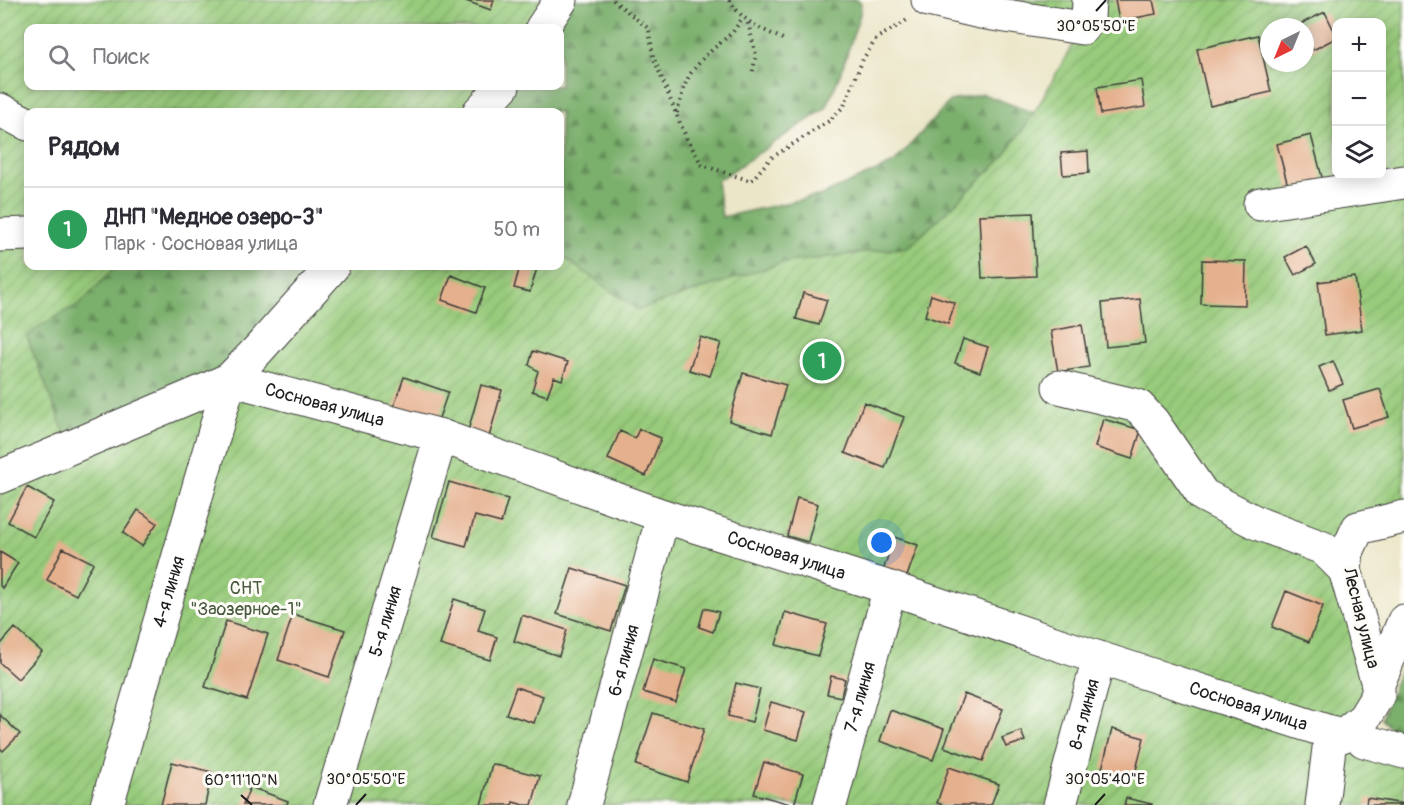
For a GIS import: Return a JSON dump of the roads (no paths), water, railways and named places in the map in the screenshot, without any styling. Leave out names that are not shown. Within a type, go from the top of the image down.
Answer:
[{"type":"street","points":[[545,24],[561,0]]},
{"type":"street","points":[[932,1],[980,12],[1082,28],[1088,18],[1089,0]]},
{"type":"street","points":[[483,108],[498,90]]},
{"type":"street","points":[[0,110],[24,122]]},
{"type":"street","points":[[1260,204],[1404,182]]},
{"type":"street","points":[[0,235],[24,234]]},
{"type":"street","points":[[0,477],[230,379],[329,270]]},
{"type":"street","name":"Сосновая улица","points":[[230,379],[441,436],[663,516],[890,588],[1099,658],[1404,752]]},
{"type":"street","name":"4-я линия","points":[[107,805],[230,379]]},
{"type":"street","points":[[1059,387],[1138,406],[1154,422],[1203,495],[1257,524],[1323,548],[1345,570]]},
{"type":"street","name":"5-я линия","points":[[330,805],[441,436]]},
{"type":"street","name":"6-я линия","points":[[584,805],[663,516]]},
{"type":"street","name":"Лесная улица","points":[[1346,736],[1364,718],[1378,695],[1378,684],[1345,570],[1347,552],[1358,528],[1404,517]]},
{"type":"street","name":"7-я линия","points":[[830,805],[890,588]]},
{"type":"street","name":"Лесная улица","points":[[1378,684],[1404,621]]},
{"type":"street","name":"8-я линия","points":[[1060,805],[1099,658]]},
{"type":"street","points":[[1322,805],[1346,736]]},
{"type":"place","name":"ДНП \"Медное озеро-3\"","points":[[822,361]]},
{"type":"park label","name":"СНТ \"Заозерное-1\"","points":[[246,598]]}]
